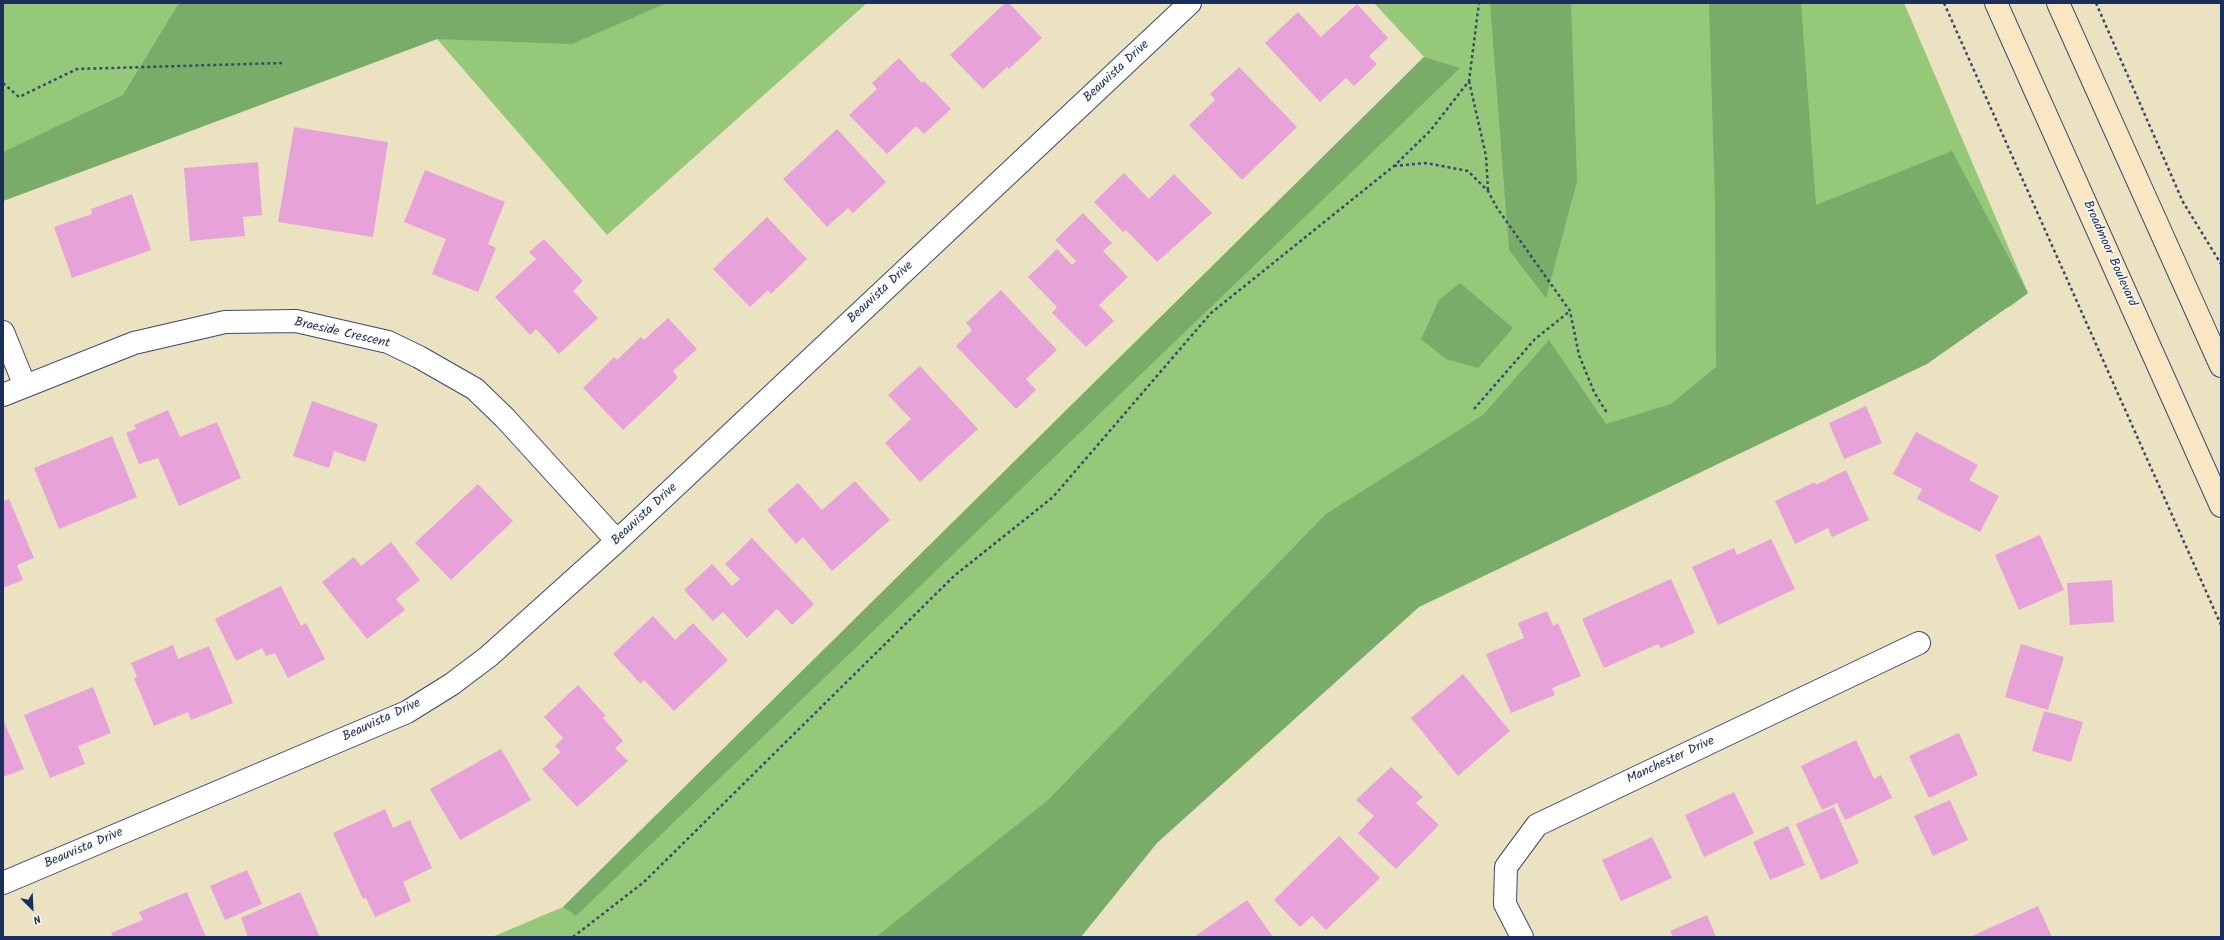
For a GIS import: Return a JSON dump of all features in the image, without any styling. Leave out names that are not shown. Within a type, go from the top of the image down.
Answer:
[{"type":"main road","name":"Broadmoor Boulevard","points":[[1996,3],[2221,506]]},
{"type":"main road","points":[[2058,3],[2221,366]]},
{"type":"street","name":"Beauvista Drive","points":[[3,883],[407,712],[452,684],[489,656],[618,541],[1190,3]]},
{"type":"street","name":"Braeside Crescent","points":[[3,395],[134,343],[225,322],[296,321],[388,342],[419,357],[475,389],[505,418],[618,541]]},
{"type":"street","points":[[3,332],[25,386]]},
{"type":"street","name":"Manchester Drive","points":[[1522,937],[1504,904],[1506,867],[1537,825],[1919,643]]},
{"type":"path","points":[[1479,3],[1469,81],[1486,156],[1488,191]]},
{"type":"path","points":[[1944,3],[2221,624]]},
{"type":"path","points":[[2096,3],[2182,202],[2221,264]]},
{"type":"path","points":[[3,83],[19,97],[77,69],[282,63]]},
{"type":"path","points":[[573,937],[644,882],[954,576],[1053,497],[1211,313],[1394,166],[1430,131],[1469,81]]},
{"type":"path","points":[[1394,166],[1426,163],[1468,171],[1488,191],[1497,208],[1570,311],[1579,355],[1594,392],[1607,413]]},
{"type":"path","points":[[1474,409],[1535,340],[1570,311]]},
{"type":"green space","points":[[3,3],[867,3],[607,235],[437,39],[3,201]]},
{"type":"green space","points":[[179,3],[667,3],[572,44],[437,39],[3,201],[3,152],[123,95]]},
{"type":"green space","points":[[1374,3],[1904,3],[2028,293],[2011,306],[1417,559],[993,937],[492,937],[563,907],[1424,57]]},
{"type":"green space","points":[[1490,3],[1571,3],[1577,181],[1546,298],[1509,250]]},
{"type":"green space","points":[[1709,3],[1801,3],[1816,205],[1952,151],[2028,293],[1927,364],[1419,607],[1157,843],[1081,937],[876,937],[1047,801],[1326,514],[1483,415],[1549,340],[1606,424],[1671,404],[1716,367],[1715,203]]},
{"type":"green space","points":[[1424,57],[1460,68],[576,916],[563,907]]},
{"type":"green space","points":[[1460,283],[1513,328],[1478,368],[1446,359],[1421,339],[1439,300]]},
{"type":"building","points":[[1005,3],[1009,3],[1042,38],[1009,69],[1007,67],[983,89],[950,55]]},
{"type":"building","points":[[1357,4],[1388,38],[1369,56],[1377,64],[1354,86],[1346,78],[1320,102],[1265,43],[1298,12],[1321,37]]},
{"type":"building","points":[[899,58],[922,83],[924,81],[951,109],[924,134],[916,126],[887,154],[849,115],[877,89],[872,83]]},
{"type":"building","points":[[1239,67],[1297,127],[1242,180],[1189,125],[1215,100],[1210,94]]},
{"type":"building","points":[[294,127],[388,142],[373,237],[278,222]]},
{"type":"building","points":[[837,129],[886,182],[853,213],[848,208],[827,227],[783,179]]},
{"type":"building","points":[[258,162],[262,215],[243,217],[245,236],[190,241],[184,168]]},
{"type":"building","points":[[425,170],[505,202],[488,244],[496,248],[478,292],[432,274],[446,239],[404,222]]},
{"type":"building","points":[[1124,173],[1149,199],[1174,174],[1212,213],[1157,262],[1126,230],[1123,232],[1094,202]]},
{"type":"building","points":[[132,194],[151,250],[72,278],[54,227],[92,214],[91,209]]},
{"type":"building","points":[[1083,213],[1112,243],[1103,251],[1128,277],[1099,305],[1114,321],[1086,347],[1052,313],[1057,307],[1028,277],[1057,249],[1072,265],[1076,261],[1055,240]]},
{"type":"building","points":[[767,217],[807,259],[771,294],[768,290],[750,307],[713,269]]},
{"type":"building","points":[[544,239],[583,281],[573,291],[598,318],[559,354],[536,329],[530,335],[495,297],[536,259],[529,252]]},
{"type":"building","points":[[1001,290],[1057,350],[1026,379],[1036,390],[1016,409],[956,346],[972,330],[966,323]]},
{"type":"building","points":[[668,318],[697,349],[673,371],[677,376],[676,380],[623,430],[583,388],[614,357],[617,360],[641,337],[644,340]]},
{"type":"building","points":[[920,366],[978,429],[920,482],[885,443],[911,419],[888,395]]},
{"type":"building","points":[[312,401],[378,424],[365,462],[334,451],[329,468],[293,456]]},
{"type":"building","points":[[1866,406],[1882,443],[1844,459],[1829,423]]},
{"type":"building","points":[[168,410],[180,437],[217,422],[241,478],[179,506],[158,458],[139,464],[126,433],[136,429],[134,425]]},
{"type":"building","points":[[1916,432],[1978,465],[1969,480],[1999,496],[1980,532],[1917,499],[1922,489],[1893,474]]},
{"type":"building","points":[[112,436],[137,497],[59,529],[34,468]]},
{"type":"building","points":[[1846,470],[1869,520],[1832,537],[1828,528],[1795,544],[1775,501],[1815,482],[1816,485]]},
{"type":"building","points":[[855,481],[890,520],[832,571],[803,537],[796,544],[767,510],[798,483],[822,510]]},
{"type":"building","points":[[478,484],[513,521],[451,580],[415,543]]},
{"type":"building","points":[[9,499],[34,558],[17,565],[23,580],[3,588],[3,501]]},
{"type":"building","points":[[2040,535],[2064,590],[2019,610],[1995,555]]},
{"type":"building","points":[[752,538],[814,604],[792,625],[777,609],[747,638],[723,612],[713,621],[684,590],[712,564],[732,586],[740,579],[725,564]]},
{"type":"building","points":[[1771,539],[1795,589],[1718,625],[1692,567],[1734,548],[1737,555]]},
{"type":"building","points":[[391,542],[420,580],[396,599],[405,610],[367,639],[322,582],[354,557],[361,566]]},
{"type":"building","points":[[1671,579],[1695,633],[1661,648],[1658,644],[1604,668],[1582,619]]},
{"type":"building","points":[[2112,580],[2114,622],[2070,625],[2067,583]]},
{"type":"building","points":[[281,586],[301,626],[306,623],[325,659],[288,678],[275,653],[266,656],[262,648],[236,661],[215,619]]},
{"type":"building","points":[[1547,611],[1553,626],[1558,623],[1581,676],[1552,688],[1555,695],[1511,713],[1486,654],[1524,638],[1518,623]]},
{"type":"building","points":[[653,616],[675,640],[693,623],[728,660],[674,711],[644,680],[641,684],[613,654]]},
{"type":"building","points":[[2021,644],[2064,657],[2048,710],[2005,697]]},
{"type":"building","points":[[173,645],[178,659],[209,646],[233,703],[191,720],[188,712],[154,726],[134,678],[137,677],[131,663]]},
{"type":"building","points":[[1463,674],[1510,731],[1458,776],[1411,718]]},
{"type":"building","points":[[578,685],[606,716],[603,718],[623,741],[615,748],[628,761],[577,807],[542,769],[561,752],[555,746],[563,738],[544,717]]},
{"type":"building","points":[[93,687],[111,733],[78,746],[85,764],[50,778],[24,715]]},
{"type":"building","points":[[2044,711],[2083,722],[2071,762],[2032,751]]},
{"type":"building","points":[[3,719],[24,769],[3,777]]},
{"type":"building","points":[[1959,733],[1978,775],[1929,798],[1909,756]]},
{"type":"building","points":[[1856,740],[1874,779],[1881,775],[1892,798],[1845,820],[1837,803],[1822,810],[1801,766]]},
{"type":"building","points":[[501,749],[531,800],[460,840],[430,789]]},
{"type":"building","points":[[1391,767],[1423,797],[1416,803],[1439,825],[1396,869],[1358,833],[1374,816],[1356,800]]},
{"type":"building","points":[[1734,792],[1754,833],[1704,857],[1685,815]]},
{"type":"building","points":[[1950,800],[1968,840],[1933,856],[1914,816]]},
{"type":"building","points":[[1834,807],[1859,863],[1821,880],[1796,824]]},
{"type":"building","points":[[385,809],[393,828],[410,820],[432,868],[403,882],[411,901],[375,917],[366,898],[363,899],[333,833]]},
{"type":"building","points":[[1788,826],[1805,865],[1770,880],[1753,842]]},
{"type":"building","points":[[1339,836],[1380,878],[1326,930],[1312,916],[1300,927],[1274,900]]},
{"type":"building","points":[[1652,837],[1672,878],[1621,901],[1602,860]]},
{"type":"building","points":[[247,870],[262,904],[225,920],[210,886]]},
{"type":"building","points":[[187,892],[206,937],[113,937],[111,933],[143,920],[139,912]]},
{"type":"building","points":[[300,892],[320,937],[248,937],[241,918]]},
{"type":"building","points":[[1247,900],[1273,937],[1194,937]]},
{"type":"building","points":[[2038,906],[2052,937],[1970,937]]},
{"type":"building","points":[[1707,915],[1716,937],[1673,937],[1670,931]]}]
